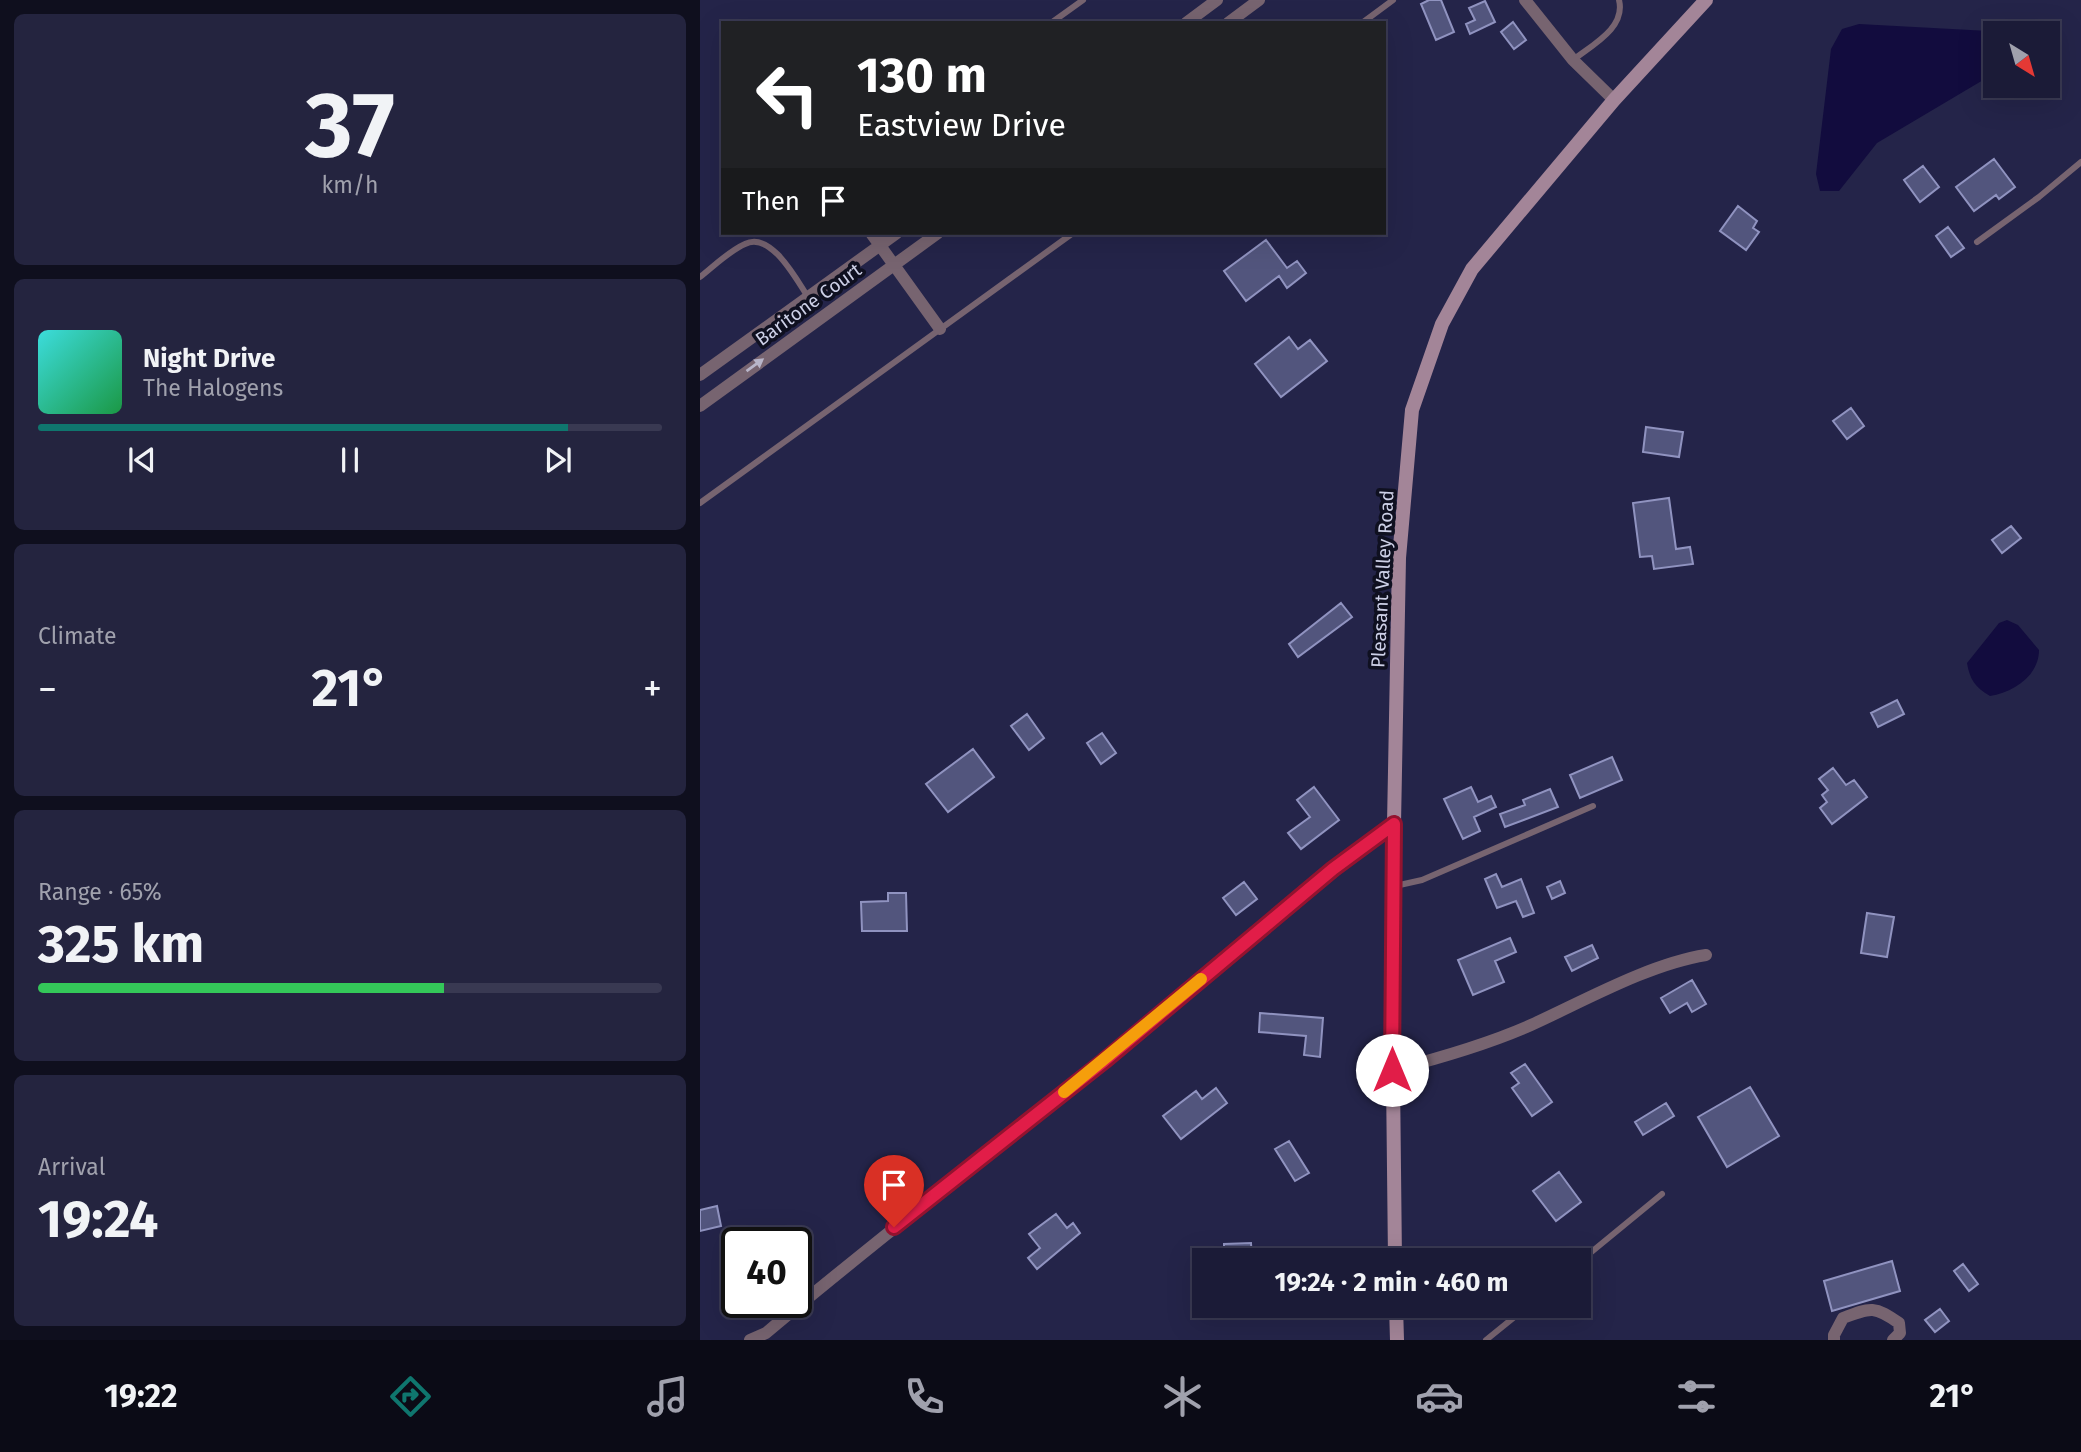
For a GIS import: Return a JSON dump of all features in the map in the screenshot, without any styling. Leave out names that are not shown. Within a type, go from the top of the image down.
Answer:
[{"type":"street","points":[[1189,21],[1217,0]]},
{"type":"street","points":[[1231,21],[1259,0]]},
{"type":"street","points":[[1525,0],[1573,60],[1614,100]]},
{"type":"street","name":"Pleasant Valley Road","points":[[1395,1248],[1393,886],[1399,558],[1412,410],[1441,324],[1472,269],[1614,100],[1706,0]]},
{"type":"street","points":[[872,235],[940,329]]},
{"type":"street","name":"Baritone Court","points":[[700,375],[894,235]]},
{"type":"street","name":"Baritone Court","points":[[700,405],[935,235]]},
{"type":"street","points":[[750,1340],[766,1333],[851,1261],[1104,1061],[1333,869],[1394,824]]},
{"type":"street","points":[[1392,1070],[1476,1048],[1639,977],[1691,958],[1706,956]]},
{"type":"street","points":[[1834,1340],[1843,1318],[1862,1311],[1881,1310],[1899,1323],[1899,1333],[1893,1340]]},
{"type":"street","points":[[1396,1318],[1397,1340]]},
{"type":"lane","points":[[1054,21],[1083,0]]},
{"type":"lane","points":[[1365,21],[1393,0]]},
{"type":"lane","points":[[1573,60],[1613,28],[1620,15],[1619,0]]},
{"type":"lane","points":[[1977,242],[2039,197],[2081,162]]},
{"type":"lane","points":[[700,503],[1070,235]]},
{"type":"lane","points":[[700,276],[745,244],[760,242],[773,249],[808,297]]},
{"type":"lane","points":[[1393,886],[1422,880],[1593,806]]},
{"type":"lane","points":[[1591,1252],[1661,1195]]},
{"type":"lane","points":[[1486,1340],[1513,1318]]},
{"type":"shaded area","points":[[1859,24],[1983,31],[1983,80],[1877,143],[1839,191],[1820,191],[1816,174],[1831,49],[1842,29]]},
{"type":"shaded area","points":[[2007,620],[2018,625],[2039,650],[2038,659],[2030,675],[2016,687],[1990,696],[1974,682],[1967,663],[1999,623]]},
{"type":"building","points":[[1429,0],[1441,0],[1454,32],[1436,40],[1421,4]]},
{"type":"building","points":[[1485,1],[1495,22],[1470,34],[1466,24],[1475,20],[1469,8]]},
{"type":"building","points":[[1513,22],[1526,40],[1514,49],[1501,32]]},
{"type":"building","points":[[1994,159],[2015,187],[1999,199],[1996,195],[1974,211],[1956,187]]},
{"type":"building","points":[[1923,166],[1939,187],[1920,202],[1904,180]]},
{"type":"building","points":[[1738,206],[1757,221],[1753,228],[1759,232],[1746,250],[1720,231]]},
{"type":"building","points":[[1948,227],[1964,248],[1951,257],[1936,236]]},
{"type":"building","points":[[1266,240],[1287,268],[1297,261],[1306,273],[1287,288],[1279,276],[1246,301],[1224,271]]},
{"type":"building","points":[[1289,337],[1298,349],[1310,340],[1327,361],[1281,397],[1255,364]]},
{"type":"building","points":[[1851,408],[1864,426],[1847,439],[1833,421]]},
{"type":"building","points":[[1646,427],[1683,432],[1679,457],[1643,452]]},
{"type":"building","points":[[1669,498],[1676,549],[1690,547],[1693,564],[1654,569],[1652,556],[1640,557],[1633,503]]},
{"type":"building","points":[[2011,526],[2021,538],[2002,553],[1992,540]]},
{"type":"building","points":[[1341,603],[1352,617],[1298,657],[1289,644]]},
{"type":"building","points":[[1897,700],[1904,714],[1878,727],[1871,713]]},
{"type":"building","points":[[1027,714],[1044,738],[1029,750],[1011,726]]},
{"type":"building","points":[[1102,733],[1116,753],[1101,764],[1087,743]]},
{"type":"building","points":[[973,749],[994,777],[948,812],[926,784]]},
{"type":"building","points":[[1612,757],[1622,780],[1580,798],[1570,775]]},
{"type":"building","points":[[1833,768],[1846,785],[1854,780],[1867,797],[1832,824],[1820,808],[1827,802],[1822,795],[1828,790],[1819,779]]},
{"type":"building","points":[[1314,787],[1339,820],[1301,849],[1288,833],[1310,817],[1297,800]]},
{"type":"building","points":[[1471,787],[1478,802],[1491,796],[1496,807],[1474,817],[1480,831],[1463,839],[1444,799]]},
{"type":"building","points":[[1550,789],[1558,807],[1505,827],[1500,814],[1525,805],[1523,800]]},
{"type":"building","points":[[1496,874],[1502,887],[1521,879],[1534,913],[1523,917],[1516,901],[1497,908],[1485,879]]},
{"type":"building","points":[[1560,881],[1565,893],[1552,899],[1547,887]]},
{"type":"building","points":[[1244,882],[1257,899],[1236,915],[1223,898]]},
{"type":"building","points":[[888,893],[906,893],[907,931],[862,931],[861,902],[888,901]]},
{"type":"building","points":[[1867,913],[1894,917],[1887,957],[1861,953]]},
{"type":"building","points":[[1510,938],[1516,952],[1495,961],[1504,982],[1473,995],[1458,960]]},
{"type":"building","points":[[1592,945],[1598,958],[1572,971],[1565,957]]},
{"type":"building","points":[[1692,980],[1706,1004],[1692,1012],[1687,1003],[1670,1013],[1661,998]]},
{"type":"building","points":[[1260,1013],[1323,1018],[1320,1057],[1304,1055],[1306,1036],[1259,1032]]},
{"type":"building","points":[[1525,1064],[1552,1102],[1532,1116],[1512,1088],[1519,1083],[1511,1073]]},
{"type":"building","points":[[1750,1087],[1779,1136],[1727,1167],[1698,1117]]},
{"type":"building","points":[[1216,1088],[1227,1103],[1181,1139],[1163,1116],[1196,1091],[1202,1099]]},
{"type":"building","points":[[1666,1103],[1674,1116],[1643,1135],[1635,1122]]},
{"type":"building","points":[[1289,1141],[1309,1173],[1295,1181],[1275,1149]]},
{"type":"building","points":[[1559,1172],[1581,1202],[1556,1221],[1533,1191]]},
{"type":"building","points":[[717,1206],[721,1226],[700,1231],[700,1210]]},
{"type":"building","points":[[1056,1214],[1067,1228],[1073,1223],[1080,1233],[1037,1269],[1028,1258],[1040,1248],[1029,1234]]},
{"type":"building","points":[[1251,1243],[1251,1248],[1224,1248],[1224,1244]]},
{"type":"building","points":[[1892,1261],[1900,1291],[1832,1311],[1824,1281]]},
{"type":"building","points":[[1963,1264],[1978,1284],[1969,1291],[1954,1271]]},
{"type":"building","points":[[1940,1309],[1949,1321],[1935,1332],[1925,1320]]},
{"type":"slow traffic","points":[[1064,1092],[1201,979]]},
{"type":"route","points":[[894,1227],[1104,1061],[1333,869],[1394,824],[1392,1070]]}]
